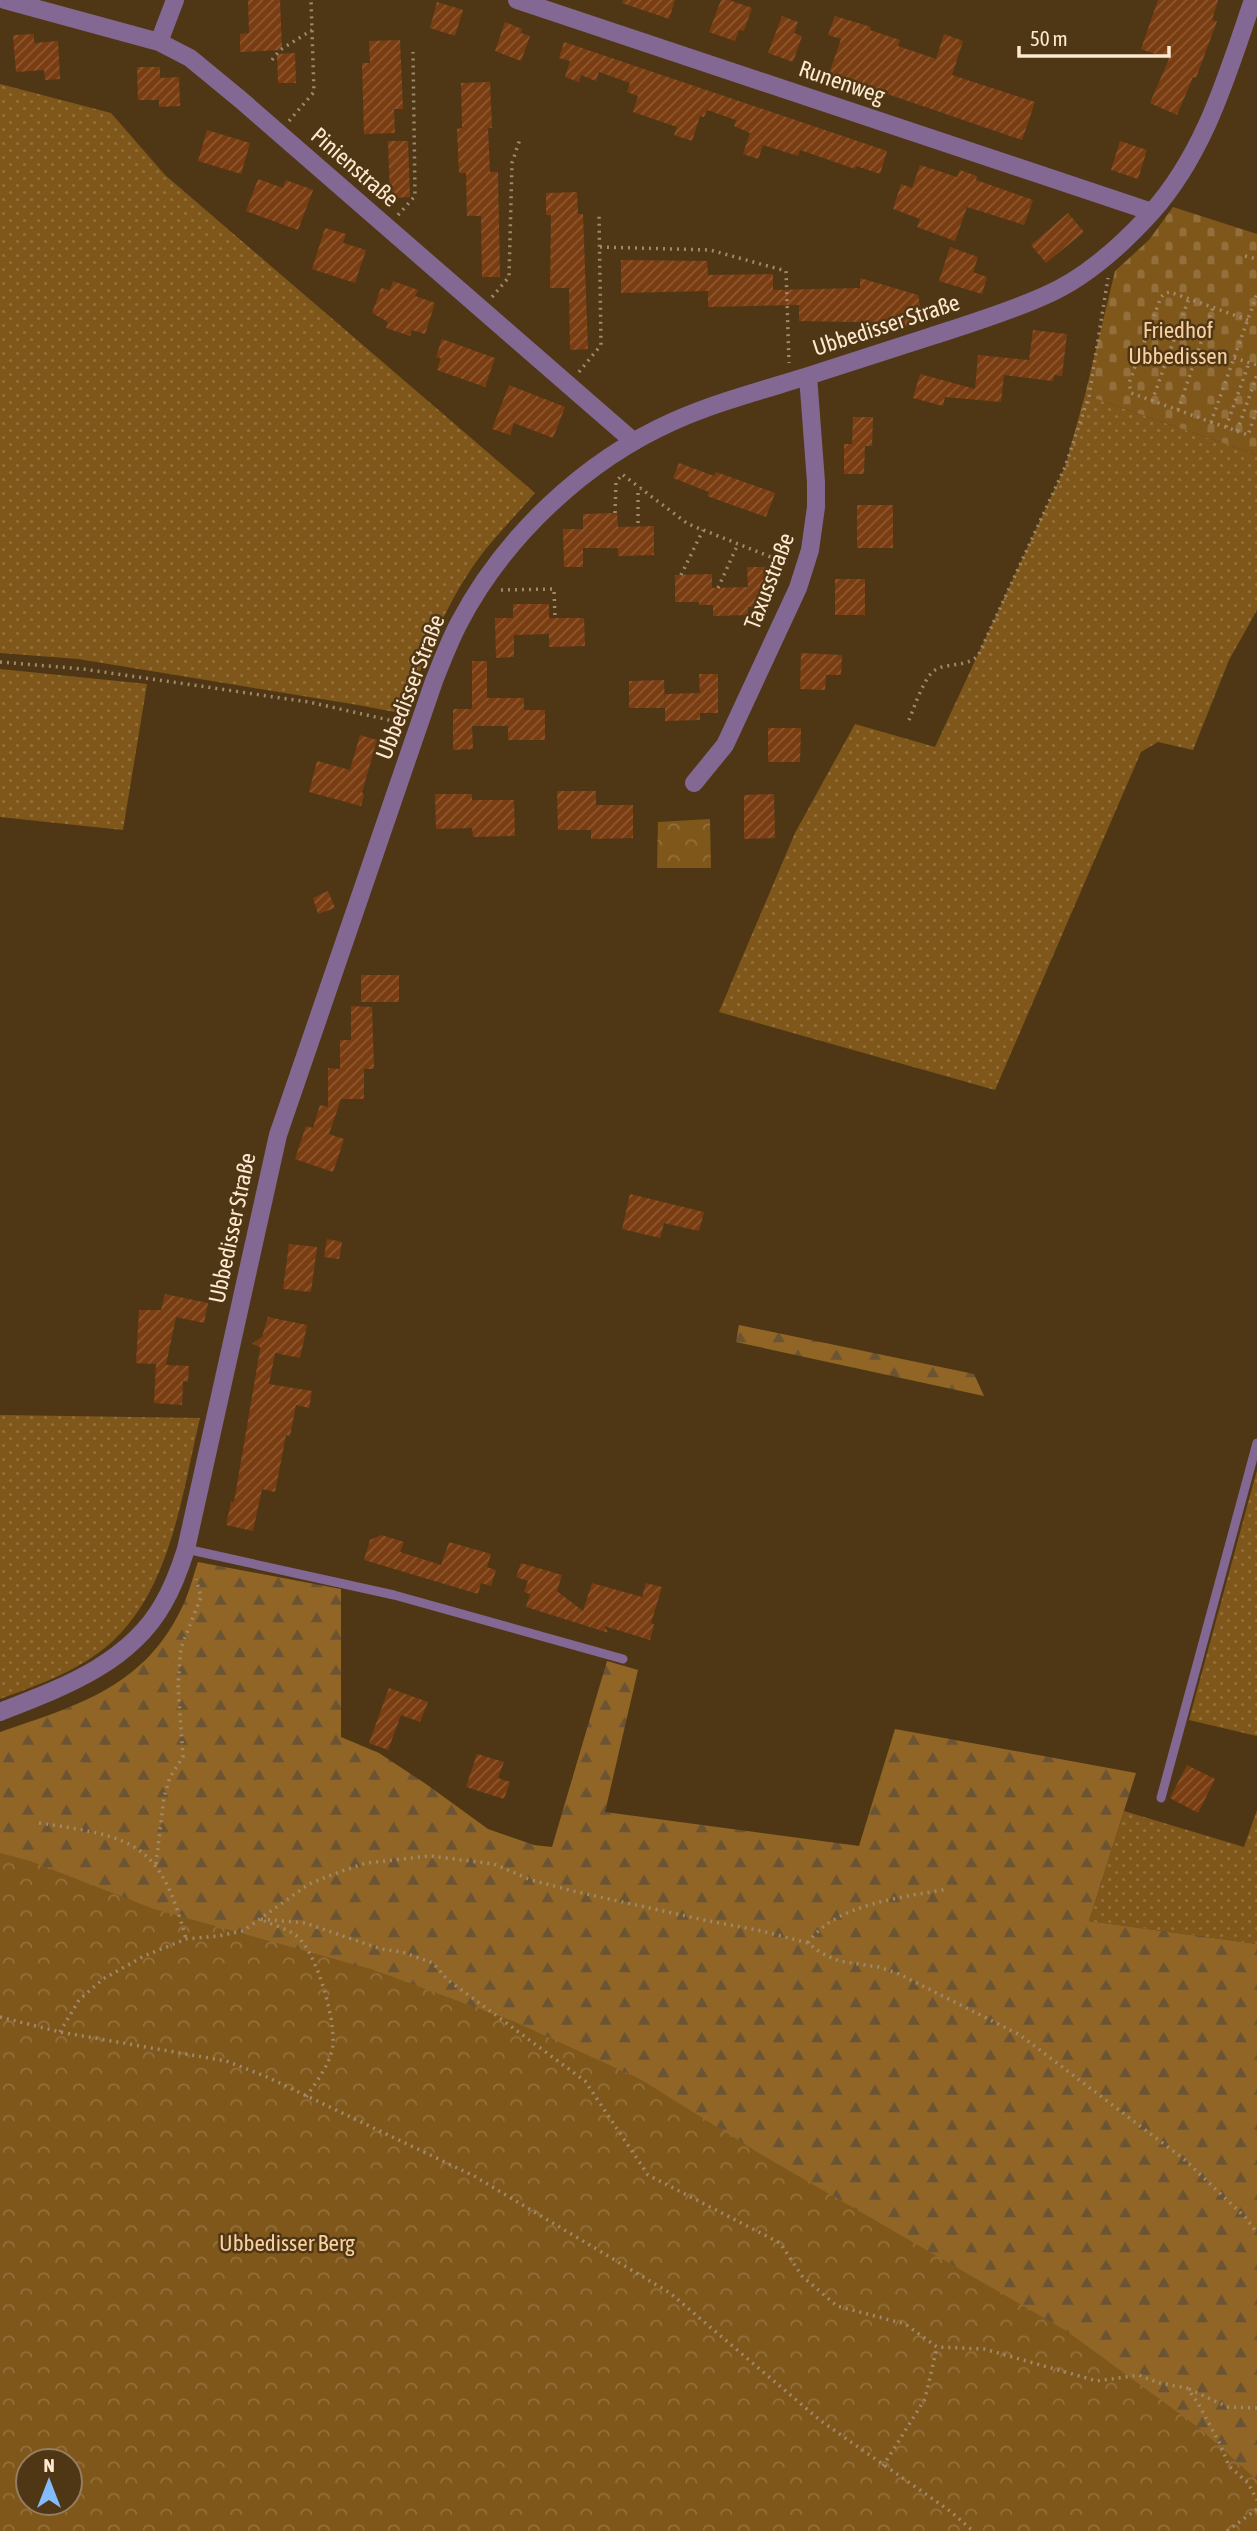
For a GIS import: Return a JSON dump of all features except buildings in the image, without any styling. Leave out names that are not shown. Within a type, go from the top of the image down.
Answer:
[{"type":"street","name":"Pinienstraße","points":[[5,0],[159,42],[190,58],[633,441]]},
{"type":"street","points":[[159,42],[175,0]]},
{"type":"street","name":"Runenweg","points":[[517,0],[567,7],[1152,212]]},
{"type":"street","name":"Ubbedisser Straße","points":[[0,1713],[88,1674],[133,1642],[163,1605],[186,1549],[278,1135],[416,727],[458,625],[482,585],[521,536],[578,478],[633,441],[719,403],[970,324],[1045,296],[1079,276],[1152,212],[1182,172],[1222,105],[1253,0]]},
{"type":"street","name":"Taxusstraße","points":[[694,783],[725,745],[804,570],[814,536],[816,507],[808,376]]},
{"type":"lane","points":[[1161,1798],[1257,1443]]},
{"type":"lane","points":[[186,1549],[394,1595],[623,1659]]},
{"type":"path","points":[[278,133],[314,92],[311,0]]},
{"type":"path","points":[[272,60],[280,50],[312,30]]},
{"type":"path","points":[[387,228],[415,196],[413,52]]},
{"type":"path","points":[[482,309],[509,277],[512,163],[520,139]]},
{"type":"path","points":[[569,385],[601,345],[599,215]]},
{"type":"path","points":[[600,247],[710,250],[786,271],[789,382]]},
{"type":"path","points":[[909,720],[927,681],[936,670],[971,662],[978,656],[1065,467],[1088,396],[1102,325],[1109,274],[1104,256]]},
{"type":"path","points":[[1245,256],[1257,259]]},
{"type":"path","points":[[1248,320],[1189,298],[1165,293],[1129,383],[1131,393],[1248,435],[1257,409]]},
{"type":"path","points":[[1211,422],[1257,294]]},
{"type":"path","points":[[1152,401],[1189,298]]},
{"type":"path","points":[[1178,410],[1213,307]]},
{"type":"path","points":[[1234,358],[1257,365]]},
{"type":"path","points":[[1226,427],[1249,363]]},
{"type":"path","points":[[1237,431],[1257,375]]},
{"type":"path","points":[[615,513],[616,482],[623,475],[688,524],[804,570]]},
{"type":"path","points":[[638,523],[638,492],[641,488]]},
{"type":"path","points":[[681,575],[704,530]]},
{"type":"path","points":[[718,588],[738,544]]},
{"type":"path","points":[[482,585],[493,590],[554,589],[555,618]]},
{"type":"path","points":[[0,662],[95,671],[309,702],[384,717],[416,727]]},
{"type":"path","points":[[156,1864],[164,1797],[170,1777],[183,1757],[178,1685],[181,1648],[201,1597]]},
{"type":"path","points":[[39,1824],[97,1832],[135,1845],[156,1864],[176,1900],[186,1939]]},
{"type":"path","points":[[60,2032],[79,2000],[103,1979],[144,1956],[186,1939],[243,1931],[309,1884],[339,1872],[366,1863],[430,1856],[495,1864],[531,1880],[762,1931],[808,1943],[821,1953],[839,1961],[897,1973],[1020,2035],[1185,2160],[1246,2218],[1257,2233]]},
{"type":"path","points":[[808,1943],[816,1931],[866,1905],[948,1889]]},
{"type":"path","points":[[258,1919],[295,1934],[307,1948],[325,1993],[333,2044],[323,2073],[306,2096]]},
{"type":"path","points":[[258,1919],[305,1923],[381,1949],[402,1952],[433,1963],[448,1980],[585,2081],[648,2175],[779,2243],[802,2276],[836,2306],[905,2324],[937,2347],[984,2349],[1097,2381],[1139,2375],[1159,2383],[1187,2388],[1228,2407],[1257,2408]]},
{"type":"path","points":[[0,2017],[60,2032],[226,2061],[265,2076],[474,2176],[670,2293],[821,2421],[883,2466],[911,2482],[973,2531]]},
{"type":"path","points":[[883,2466],[925,2399],[937,2347]]},
{"type":"path","points":[[1187,2388],[1198,2403],[1229,2466],[1248,2483],[1257,2500]]},
{"type":"path","points":[[1227,2531],[1257,2508]]},
{"type":"green space","points":[[0,84],[111,113],[165,175],[535,493],[485,550],[448,608],[420,671],[405,714],[78,659],[0,653]]},
{"type":"green space","name":"Friedhof Ubbedissen","points":[[1173,207],[1257,234],[1257,455],[1085,395],[1115,271],[1149,240]]},
{"type":"green space","points":[[1085,395],[1257,455],[1257,610],[1229,660],[1193,750],[1158,742],[1141,752],[995,1090],[719,1012],[795,833],[855,724],[935,747],[1065,467]]},
{"type":"green space","points":[[0,669],[147,684],[123,830],[0,817]]},
{"type":"green space","points":[[710,819],[711,868],[657,868],[658,822]]},
{"type":"green space","points":[[739,1325],[974,1374],[984,1396],[736,1342]]},
{"type":"green space","points":[[0,1415],[200,1418],[167,1552],[154,1584],[137,1613],[115,1639],[88,1660],[56,1677],[0,1699]]},
{"type":"green space","points":[[1257,1470],[1257,1736],[1189,1720]]},
{"type":"green space","points":[[198,1562],[341,1589],[341,1737],[379,1753],[488,1829],[534,1845],[552,1847],[607,1661],[638,1670],[605,1812],[859,1846],[895,1729],[1136,1773],[1089,1921],[1257,1944],[1257,2531],[0,2013],[0,1732],[83,1701],[130,1673],[151,1654],[169,1631],[186,1598]]},
{"type":"green space","points":[[1257,1810],[1257,1944],[1089,1921],[1124,1811],[1244,1847]]},
{"type":"green space","name":"Ubbedisser Berg","points":[[0,1853],[30,1861],[154,1909],[371,1969],[513,2021],[640,2079],[762,2155],[1065,2330],[1198,2427],[1257,2480],[1257,2531],[0,2531]]}]
